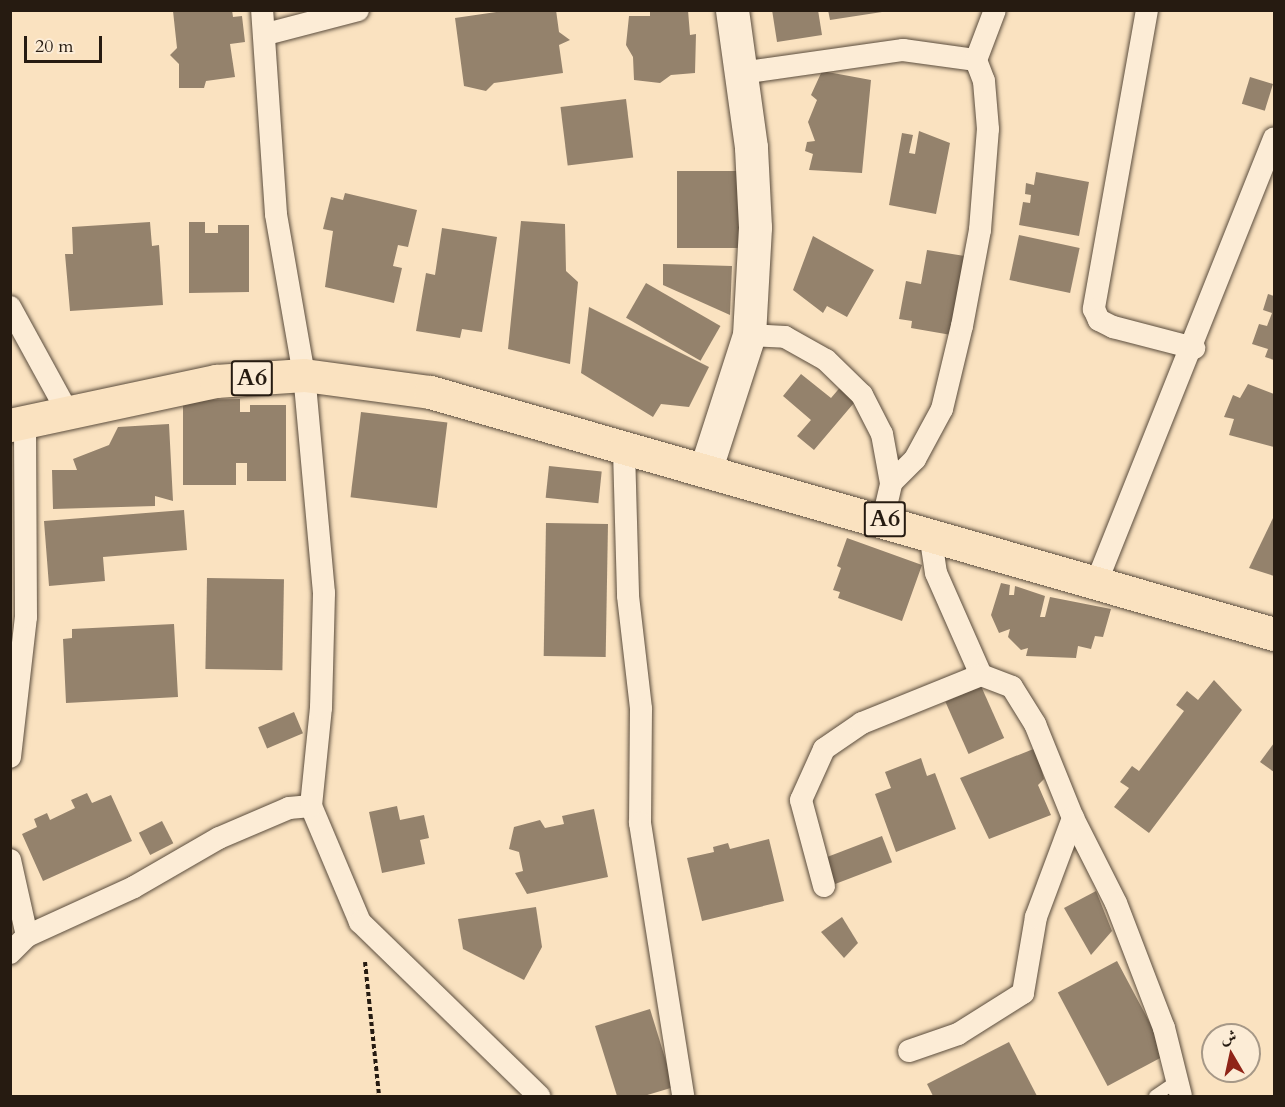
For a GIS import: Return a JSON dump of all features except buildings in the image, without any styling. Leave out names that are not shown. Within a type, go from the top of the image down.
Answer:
[{"type":"highway","name":"A6","points":[[18,423],[216,381],[304,375],[495,406],[624,450],[706,468],[930,533],[1095,586],[1275,634]]},
{"type":"street","points":[[262,10],[266,34],[276,214],[304,375],[324,593],[321,708],[310,806],[360,922],[539,1096]]},
{"type":"street","points":[[266,34],[358,10]]},
{"type":"street","points":[[706,468],[749,335],[755,226],[741,73],[732,10]]},
{"type":"street","points":[[891,483],[915,459],[942,409],[962,326],[980,230],[988,129],[984,81],[976,60],[995,10]]},
{"type":"street","points":[[1148,10],[1094,309],[1099,320],[1113,327],[1194,348]]},
{"type":"street","points":[[741,73],[903,50],[976,60]]},
{"type":"street","points":[[1095,586],[1194,348],[1275,139]]},
{"type":"street","points":[[10,307],[67,411]]},
{"type":"street","points":[[749,335],[785,337],[826,360],[862,395],[882,434],[891,483],[883,519]]},
{"type":"street","points":[[10,757],[26,617],[18,423]]},
{"type":"street","points":[[624,450],[628,596],[641,710],[640,823],[683,1096]]},
{"type":"street","points":[[930,533],[936,573],[981,675]]},
{"type":"street","points":[[824,886],[801,800],[824,749],[862,723],[981,675],[1012,687],[1035,724],[1073,818],[1116,903],[1164,1028],[1179,1089]]},
{"type":"street","points":[[10,953],[27,936],[134,887],[219,838],[289,808],[310,806]]},
{"type":"street","points":[[909,1051],[958,1034],[1023,993],[1036,917],[1073,818]]},
{"type":"street","points":[[10,860],[27,936]]},
{"type":"lane","points":[[1155,1096],[1179,1089]]},
{"type":"path","points":[[360,922],[379,1096]]}]
